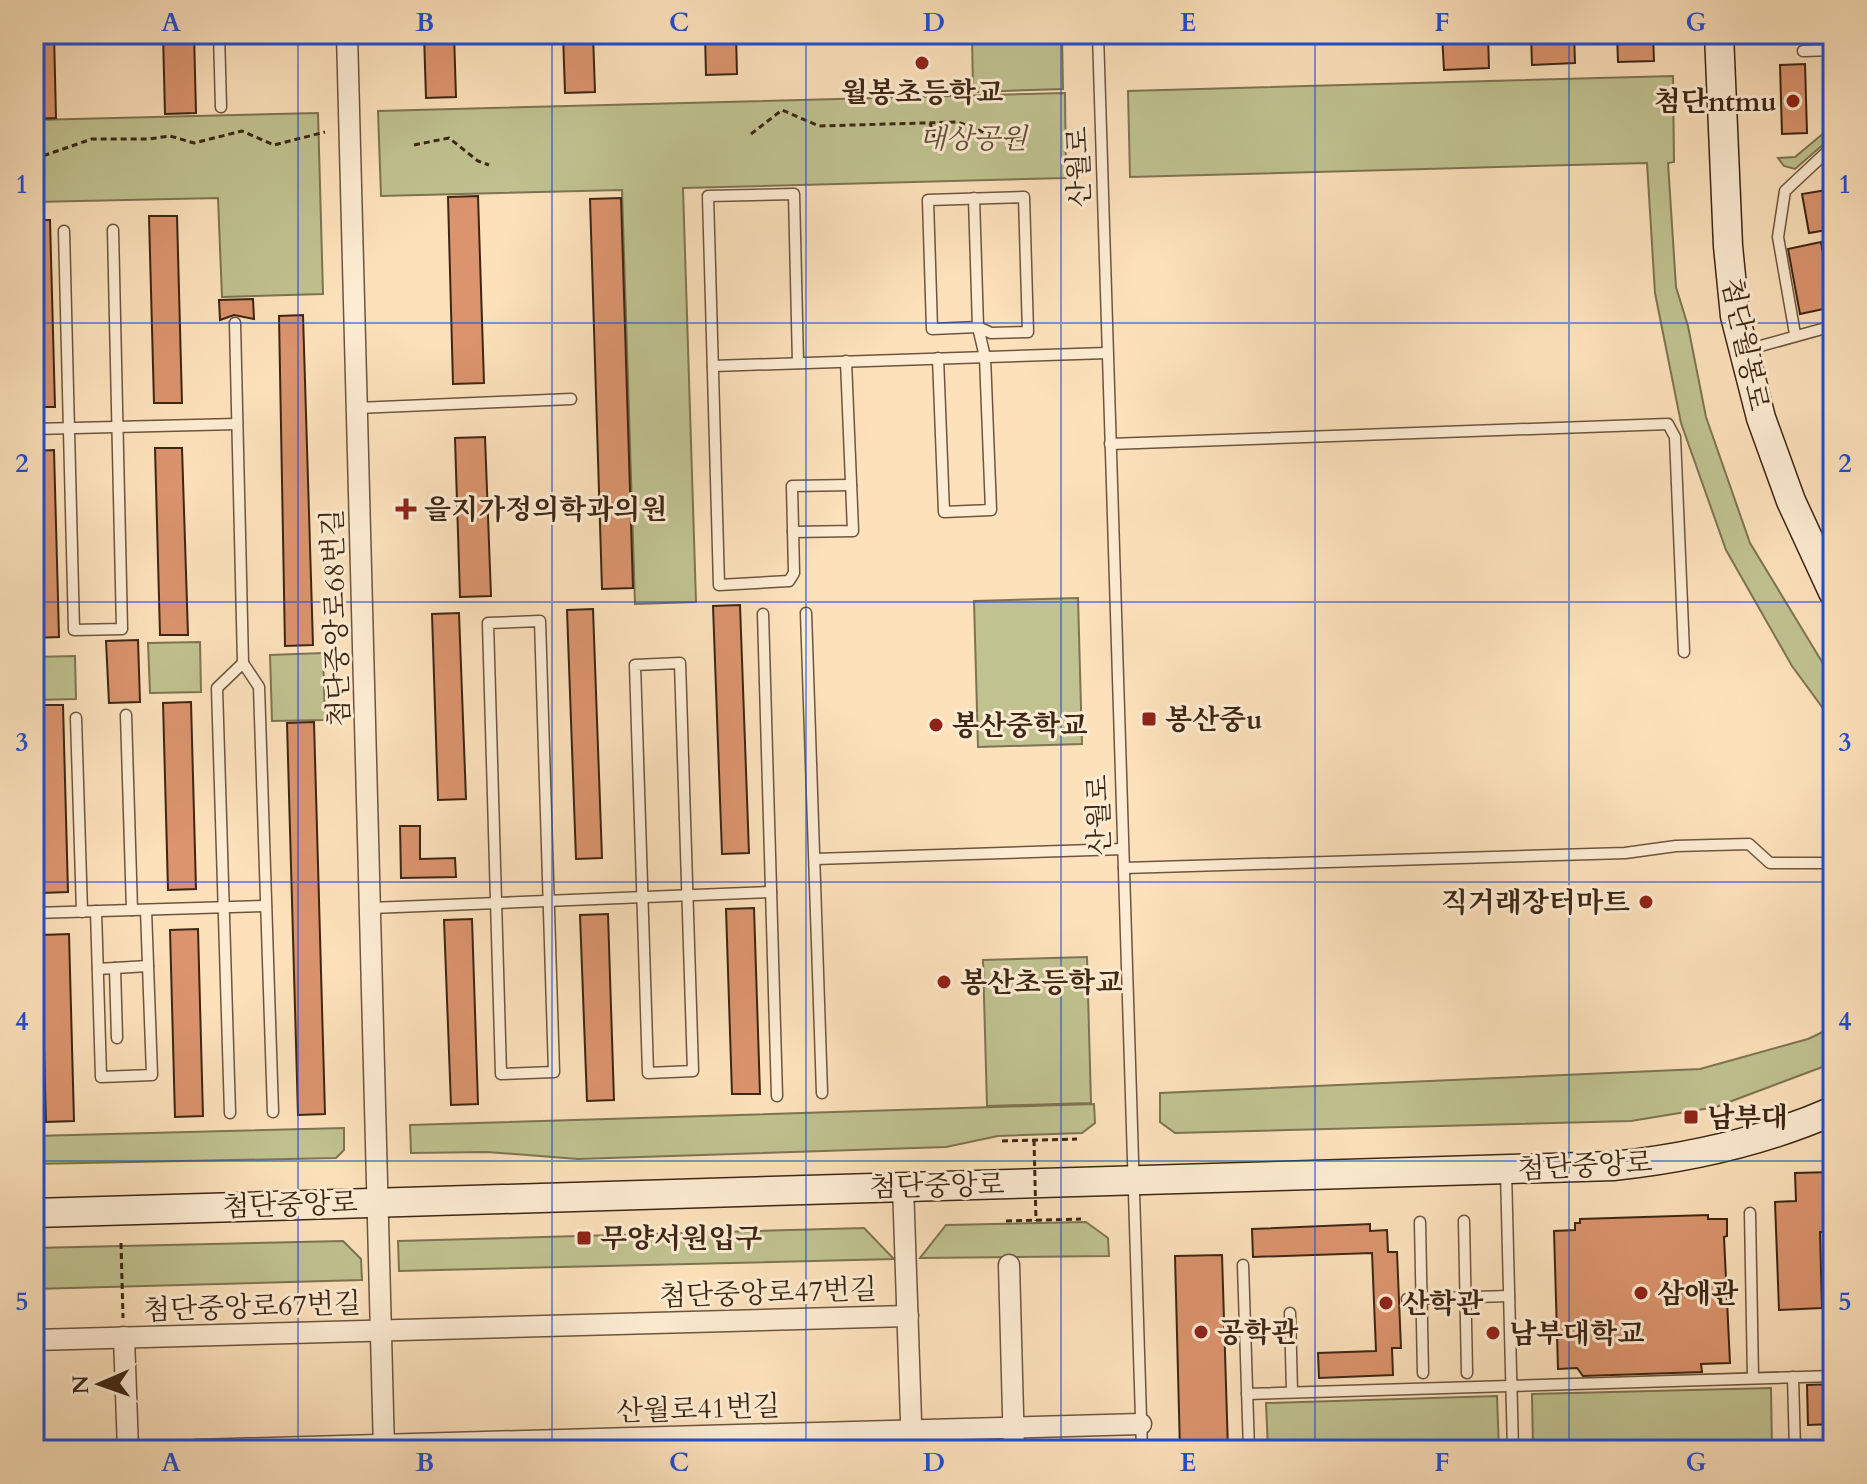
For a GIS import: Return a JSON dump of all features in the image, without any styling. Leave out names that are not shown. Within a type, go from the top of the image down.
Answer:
[{"type":"street","name":"첨단중앙로68번길","points":[[347,34],[378,1201]]},
{"type":"street","name":"첨단월봉로","points":[[1719,34],[1730,292],[1761,418],[1791,501],[1833,592]]},
{"type":"street","name":"첨단중앙로","points":[[34,1213],[1613,1166],[1669,1160],[1735,1146],[1833,1111]]},
{"type":"street","name":"첨단중앙로47번길","points":[[903,1185],[912,1440]]},
{"type":"street","name":"첨단중앙로67번길","points":[[378,1201],[384,1447]]},
{"type":"street","points":[[1009,1265],[1014,1450]]},
{"type":"street","name":"첨단중앙로47번길","points":[[629,1324],[908,1316]]},
{"type":"street","name":"첨단중앙로67번길","points":[[34,1340],[629,1324]]},
{"type":"street","points":[[124,1337],[128,1450]]},
{"type":"street","name":"산월로41번길","points":[[196,1450],[912,1440],[1014,1428],[1141,1424]]},
{"type":"lane","points":[[219,34],[221,107]]},
{"type":"lane","name":"산월로","points":[[1098,34],[1142,1450]]},
{"type":"lane","points":[[1803,51],[1833,50]]},
{"type":"lane","points":[[1795,334],[1778,237],[1785,191],[1833,146]]},
{"type":"lane","points":[[798,363],[794,194],[708,196],[719,585],[789,581],[794,573],[792,486],[851,485]]},
{"type":"lane","points":[[1024,197],[1028,332],[991,333],[978,327],[932,329],[928,200],[1024,197]]},
{"type":"lane","points":[[938,358],[944,512],[991,510],[985,357],[978,327],[974,198]]},
{"type":"lane","points":[[64,231],[74,630],[122,629],[113,230]]},
{"type":"lane","points":[[235,323],[243,663],[259,687],[273,1112]]},
{"type":"lane","points":[[1745,351],[1795,334],[1833,326]]},
{"type":"lane","points":[[713,366],[1107,353]]},
{"type":"lane","points":[[793,532],[853,531],[846,361]]},
{"type":"lane","points":[[357,408],[571,399]]},
{"type":"lane","points":[[34,429],[237,424]]},
{"type":"lane","points":[[1110,444],[1668,424],[1675,437],[1684,652]]},
{"type":"lane","points":[[806,613],[822,1093]]},
{"type":"lane","points":[[763,614],[777,1096]]},
{"type":"lane","points":[[540,621],[554,1072],[501,1074],[496,903],[488,623],[540,621]]},
{"type":"lane","points":[[230,1113],[217,688],[243,663]]},
{"type":"lane","points":[[680,663],[693,1071],[648,1073],[642,897],[635,665],[680,663]]},
{"type":"lane","points":[[126,715],[132,910]]},
{"type":"lane","points":[[76,718],[82,912]]},
{"type":"lane","points":[[1124,868],[1625,853],[1676,846],[1749,844],[1770,863],[1833,863]]},
{"type":"lane","points":[[815,859],[1123,849]]},
{"type":"lane","points":[[371,908],[771,892]]},
{"type":"lane","points":[[34,913],[266,906]]},
{"type":"lane","points":[[96,911],[101,1077],[152,1075],[146,910]]},
{"type":"lane","points":[[98,969],[148,966]]},
{"type":"lane","points":[[115,968],[117,1038]]},
{"type":"lane","points":[[1506,1170],[1513,1450]]},
{"type":"lane","points":[[1750,1213],[1753,1378]]},
{"type":"lane","points":[[1464,1221],[1467,1373]]},
{"type":"lane","points":[[1420,1222],[1423,1373]]},
{"type":"lane","points":[[1243,1265],[1249,1450]]},
{"type":"lane","points":[[1407,1299],[1509,1296]]},
{"type":"lane","points":[[1290,1313],[1292,1392]]},
{"type":"lane","points":[[1247,1394],[1833,1376]]},
{"type":"lane","points":[[1793,1377],[1795,1450]]},
{"type":"path","points":[[751,134],[782,110],[825,127],[964,123],[986,133]]},
{"type":"path","points":[[930,123],[938,149]]},
{"type":"path","points":[[34,159],[92,139],[170,136],[194,143],[242,131],[274,145],[325,132]]},
{"type":"path","points":[[414,145],[449,138],[478,161],[489,165]]},
{"type":"path","points":[[1002,1141],[1077,1139]]},
{"type":"path","points":[[1034,1140],[1036,1221]]},
{"type":"path","points":[[1006,1221],[1081,1219]]},
{"type":"path","points":[[121,1243],[124,1337]]},
{"type":"green space","points":[[972,34],[1062,34],[1063,89],[973,92]]},
{"type":"green space","points":[[1673,76],[1674,162],[1668,163],[1676,287],[1688,326],[1706,417],[1750,543],[1833,680],[1833,722],[1792,666],[1726,550],[1681,423],[1655,293],[1647,163],[1130,177],[1128,91]]},
{"type":"green space","name":"대상공원","points":[[1065,93],[1066,178],[683,188],[696,602],[635,604],[622,190],[381,196],[378,111]]},
{"type":"green space","points":[[318,113],[323,294],[222,297],[218,198],[34,202],[34,120]]},
{"type":"green space","points":[[1831,127],[1833,136],[1795,169],[1784,166],[1778,158],[1795,157]]},
{"type":"green space","points":[[1078,598],[1082,744],[978,747],[974,601]]},
{"type":"green space","points":[[200,642],[201,692],[150,693],[148,643]]},
{"type":"green space","points":[[323,653],[325,720],[272,721],[270,655]]},
{"type":"green space","points":[[75,656],[76,699],[34,700],[34,657]]},
{"type":"green space","points":[[1087,957],[1091,1103],[987,1106],[983,960]]},
{"type":"green space","points":[[1833,1027],[1833,1061],[1825,1066],[1716,1107],[1631,1121],[1175,1133],[1160,1122],[1160,1093],[1700,1069],[1808,1039]]},
{"type":"green space","points":[[1094,1104],[1095,1123],[1082,1133],[998,1136],[946,1147],[578,1159],[487,1152],[411,1153],[410,1125]]},
{"type":"green space","points":[[344,1128],[344,1150],[336,1158],[34,1164],[34,1136]]},
{"type":"green space","points":[[1086,1222],[1108,1238],[1109,1256],[920,1258],[946,1225]]},
{"type":"green space","points":[[864,1228],[894,1259],[399,1271],[398,1241]]},
{"type":"green space","points":[[343,1241],[361,1259],[362,1280],[34,1289],[34,1248]]},
{"type":"green space","points":[[1771,1388],[1772,1450],[1533,1450],[1532,1394]]},
{"type":"green space","points":[[1497,1396],[1499,1450],[1268,1450],[1266,1403]]},
{"type":"green space","points":[[899,1441],[899,1450],[607,1450]]},
{"type":"building","points":[[34,34],[54,34],[56,118],[34,119]]},
{"type":"building","points":[[163,34],[194,34],[196,113],[165,114]]},
{"type":"building","points":[[424,34],[454,34],[456,97],[426,98]]},
{"type":"building","points":[[563,34],[593,34],[595,92],[565,93]]},
{"type":"building","points":[[705,34],[736,34],[737,74],[706,75]]},
{"type":"building","points":[[1442,34],[1488,34],[1489,68],[1444,70]]},
{"type":"building","points":[[1531,34],[1574,34],[1575,63],[1532,65]]},
{"type":"building","points":[[1617,34],[1653,34],[1654,61],[1618,62]]},
{"type":"building","points":[[1805,64],[1807,133],[1782,134],[1780,65]]},
{"type":"building","points":[[1833,189],[1833,229],[1809,233],[1802,194]]},
{"type":"building","points":[[478,196],[484,383],[453,384],[448,197]]},
{"type":"building","points":[[621,198],[633,588],[602,589],[590,199]]},
{"type":"building","points":[[149,216],[177,216],[182,403],[154,403]]},
{"type":"building","points":[[34,220],[50,220],[55,407],[34,407]]},
{"type":"building","points":[[1821,242],[1833,307],[1800,314],[1788,249]]},
{"type":"building","points":[[253,299],[254,319],[234,315],[220,320],[219,300]]},
{"type":"building","points":[[303,315],[313,645],[285,646],[279,316]]},
{"type":"building","points":[[485,437],[491,596],[460,597],[455,438]]},
{"type":"building","points":[[155,448],[182,448],[188,635],[160,635]]},
{"type":"building","points":[[54,450],[59,637],[34,638],[34,451]]},
{"type":"building","points":[[740,605],[749,853],[722,854],[713,606]]},
{"type":"building","points":[[593,609],[602,858],[576,859],[567,610]]},
{"type":"building","points":[[459,613],[466,799],[438,800],[432,614]]},
{"type":"building","points":[[138,640],[140,702],[109,703],[106,641]]},
{"type":"building","points":[[191,702],[196,889],[168,890],[163,703]]},
{"type":"building","points":[[35,705],[63,705],[68,892],[41,893]]},
{"type":"building","points":[[314,722],[325,1114],[298,1115],[287,723]]},
{"type":"building","points":[[400,826],[420,826],[420,859],[455,858],[456,877],[401,878]]},
{"type":"building","points":[[754,908],[760,1094],[732,1094],[726,909]]},
{"type":"building","points":[[608,914],[614,1100],[587,1101],[580,915]]},
{"type":"building","points":[[472,919],[478,1104],[451,1105],[444,920]]},
{"type":"building","points":[[198,929],[203,1116],[175,1117],[170,930]]},
{"type":"building","points":[[69,934],[74,1121],[46,1122],[41,935]]},
{"type":"building","points":[[1833,1172],[1833,1232],[1820,1232],[1822,1308],[1779,1310],[1775,1202],[1796,1201],[1795,1173]]},
{"type":"building","name":"삼애관","points":[[1708,1215],[1708,1219],[1727,1219],[1727,1236],[1724,1237],[1730,1363],[1701,1364],[1702,1372],[1583,1376],[1577,1368],[1558,1369],[1554,1231],[1575,1230],[1575,1223],[1580,1223],[1580,1219]]},
{"type":"building","name":"산학관","points":[[1370,1224],[1370,1231],[1387,1230],[1388,1252],[1397,1252],[1401,1348],[1392,1348],[1393,1375],[1319,1378],[1318,1353],[1376,1351],[1372,1253],[1253,1257],[1252,1229]]},
{"type":"building","name":"공학관","points":[[1222,1255],[1228,1450],[1180,1450],[1175,1256]]},
{"type":"building","points":[[1833,1384],[1833,1424],[1808,1425],[1807,1385]]},
{"type":"place","name":"월봉초등학교","points":[[922,63]]},
{"type":"place","name":"첨단ntmu","points":[[1793,101]]},
{"type":"place","name":"을지가정의학과의원","points":[[406,509]]},
{"type":"place","name":"봉산중u","points":[[1149,719]]},
{"type":"place","name":"봉산중학교","points":[[936,725]]},
{"type":"place","name":"직거래장터마트","points":[[1646,902]]},
{"type":"place","name":"봉산초등학교","points":[[944,982]]},
{"type":"place","name":"남부대","points":[[1691,1117]]},
{"type":"place","name":"무양서원입구","points":[[584,1238]]},
{"type":"place","name":"삼애관","points":[[1641,1293]]},
{"type":"place","name":"산학관","points":[[1386,1303]]},
{"type":"place","name":"공학관","points":[[1201,1332]]},
{"type":"place","name":"남부대학교","points":[[1493,1333]]}]
